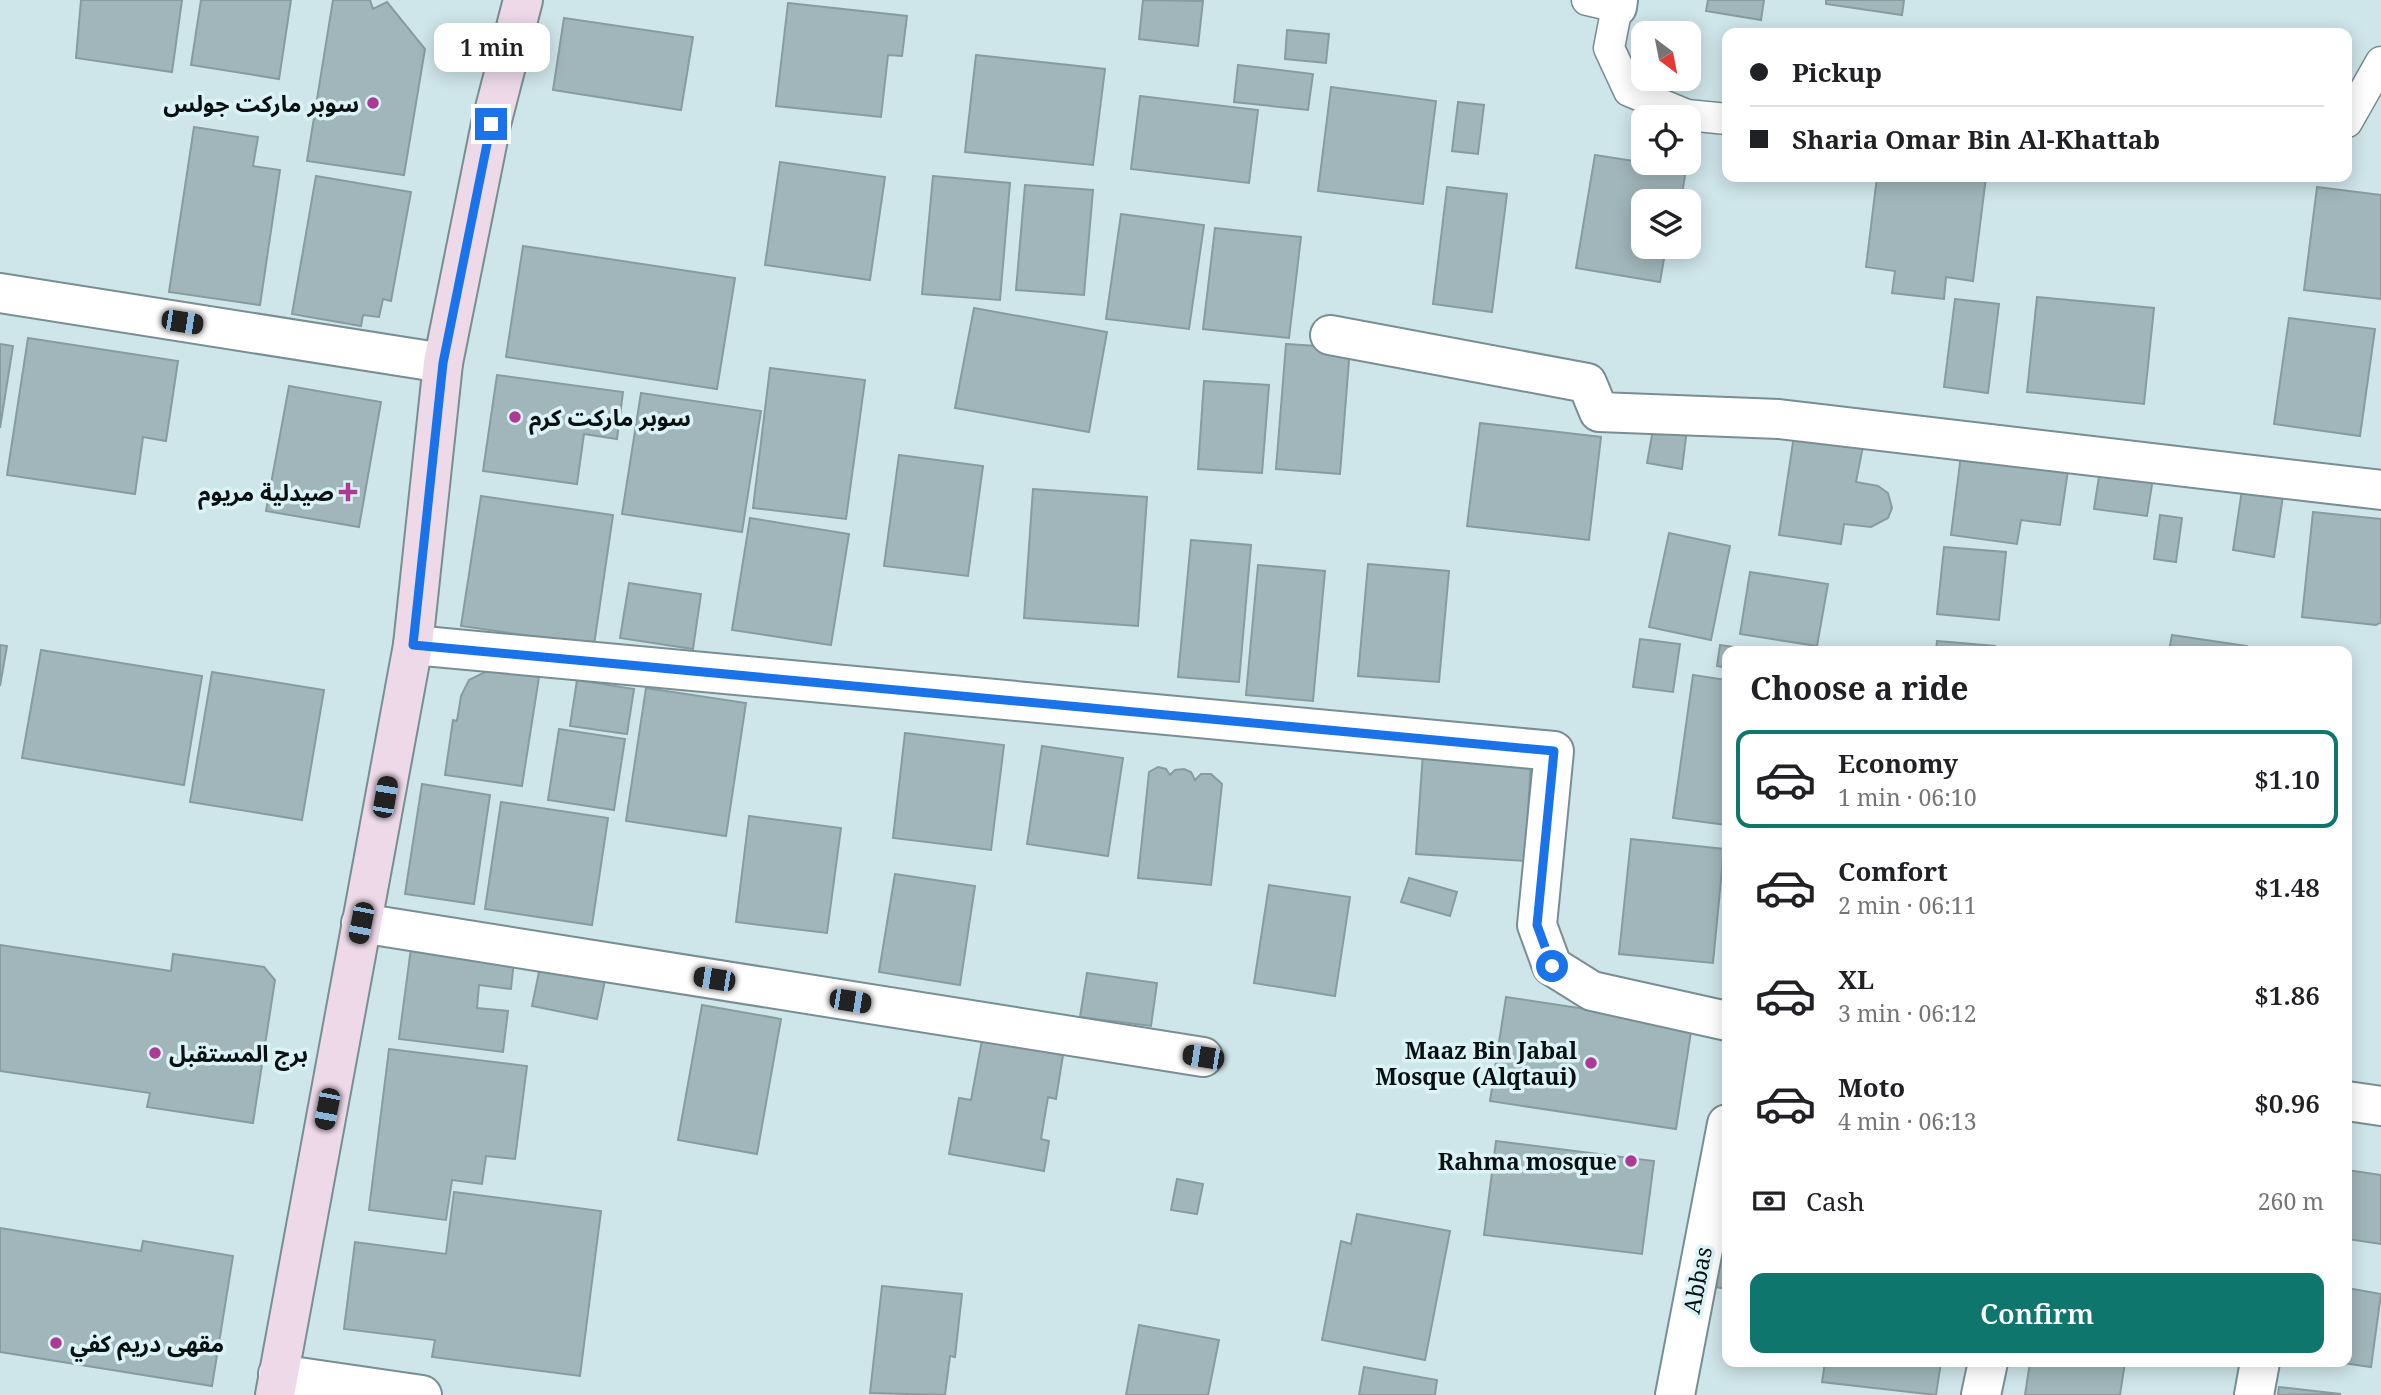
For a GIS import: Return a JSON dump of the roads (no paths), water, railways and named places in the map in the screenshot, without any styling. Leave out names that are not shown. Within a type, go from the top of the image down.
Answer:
[{"type":"street","points":[[422,1395],[277,1384],[413,645],[443,363],[491,124],[523,0]]},
{"type":"street","points":[[0,293],[443,363]]},
{"type":"street","points":[[1331,335],[1587,383],[1600,412],[1779,419],[2381,491]]},
{"type":"street","points":[[413,645],[1554,751],[1537,925],[1552,966],[1592,991],[1722,1020]]},
{"type":"street","points":[[361,923],[1203,1057]]},
{"type":"street","points":[[2352,1102],[2381,1106]]},
{"type":"street","name":"Abbas","points":[[1675,1395],[1722,1150]]},
{"type":"street","points":[[1981,1395],[1987,1367]]},
{"type":"street","points":[[2254,1395],[2259,1367]]},
{"type":"lane","points":[[1607,3],[1609,48],[1629,91],[1686,115],[1722,118]]},
{"type":"lane","points":[[2352,113],[2381,62]]},
{"type":"place","name":"سوبر ماركت جولس","points":[[373,103]]},
{"type":"place","name":"سوبر ماركت كرم","points":[[515,417]]},
{"type":"place","name":"صيدلية مريوم","points":[[348,492]]},
{"type":"place","name":"برج المستقبل","points":[[155,1053]]},
{"type":"place","name":"Maaz Bin Jabal Mosque (Alqtaui)","points":[[1591,1063]]},
{"type":"place","name":"Rahma mosque","points":[[1631,1161]]},
{"type":"place","name":"مقهى دريم كفي","points":[[56,1343]]}]
